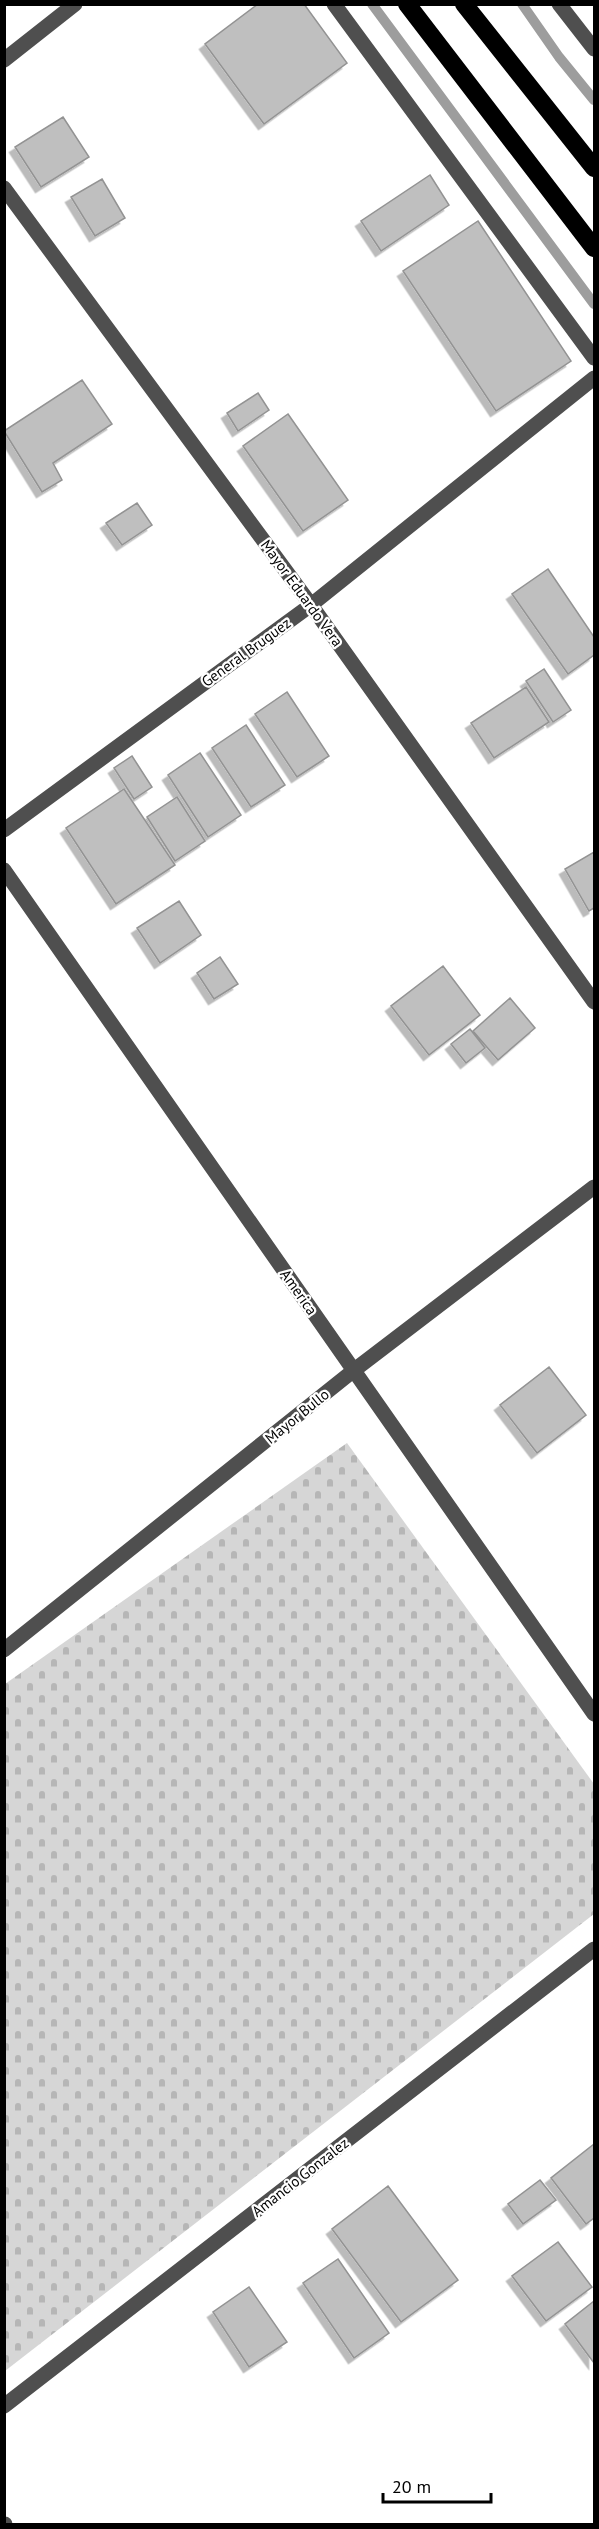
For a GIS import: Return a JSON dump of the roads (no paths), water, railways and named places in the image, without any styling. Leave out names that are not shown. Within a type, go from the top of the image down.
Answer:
[{"type":"highway","points":[[407,4],[594,248]]},
{"type":"highway","points":[[464,4],[594,168]]},
{"type":"street","points":[[4,60],[75,4]]},
{"type":"street","points":[[334,4],[594,358]]},
{"type":"street","points":[[559,4],[594,49]]},
{"type":"street","name":"Mayor Eduardo Vera","points":[[4,188],[311,605],[594,1002]]},
{"type":"street","name":"General Bruguez","points":[[4,830],[311,605],[594,378]]},
{"type":"street","name":"America","points":[[4,870],[594,1714]]},
{"type":"street","name":"Mayor Bullo","points":[[4,1650],[353,1371],[594,1187]]},
{"type":"street","name":"Amancio Gonzalez","points":[[4,2406],[594,1949]]},
{"type":"waterway","points":[[372,4],[594,304]]},
{"type":"waterway","points":[[522,4],[559,57],[594,100]]}]
